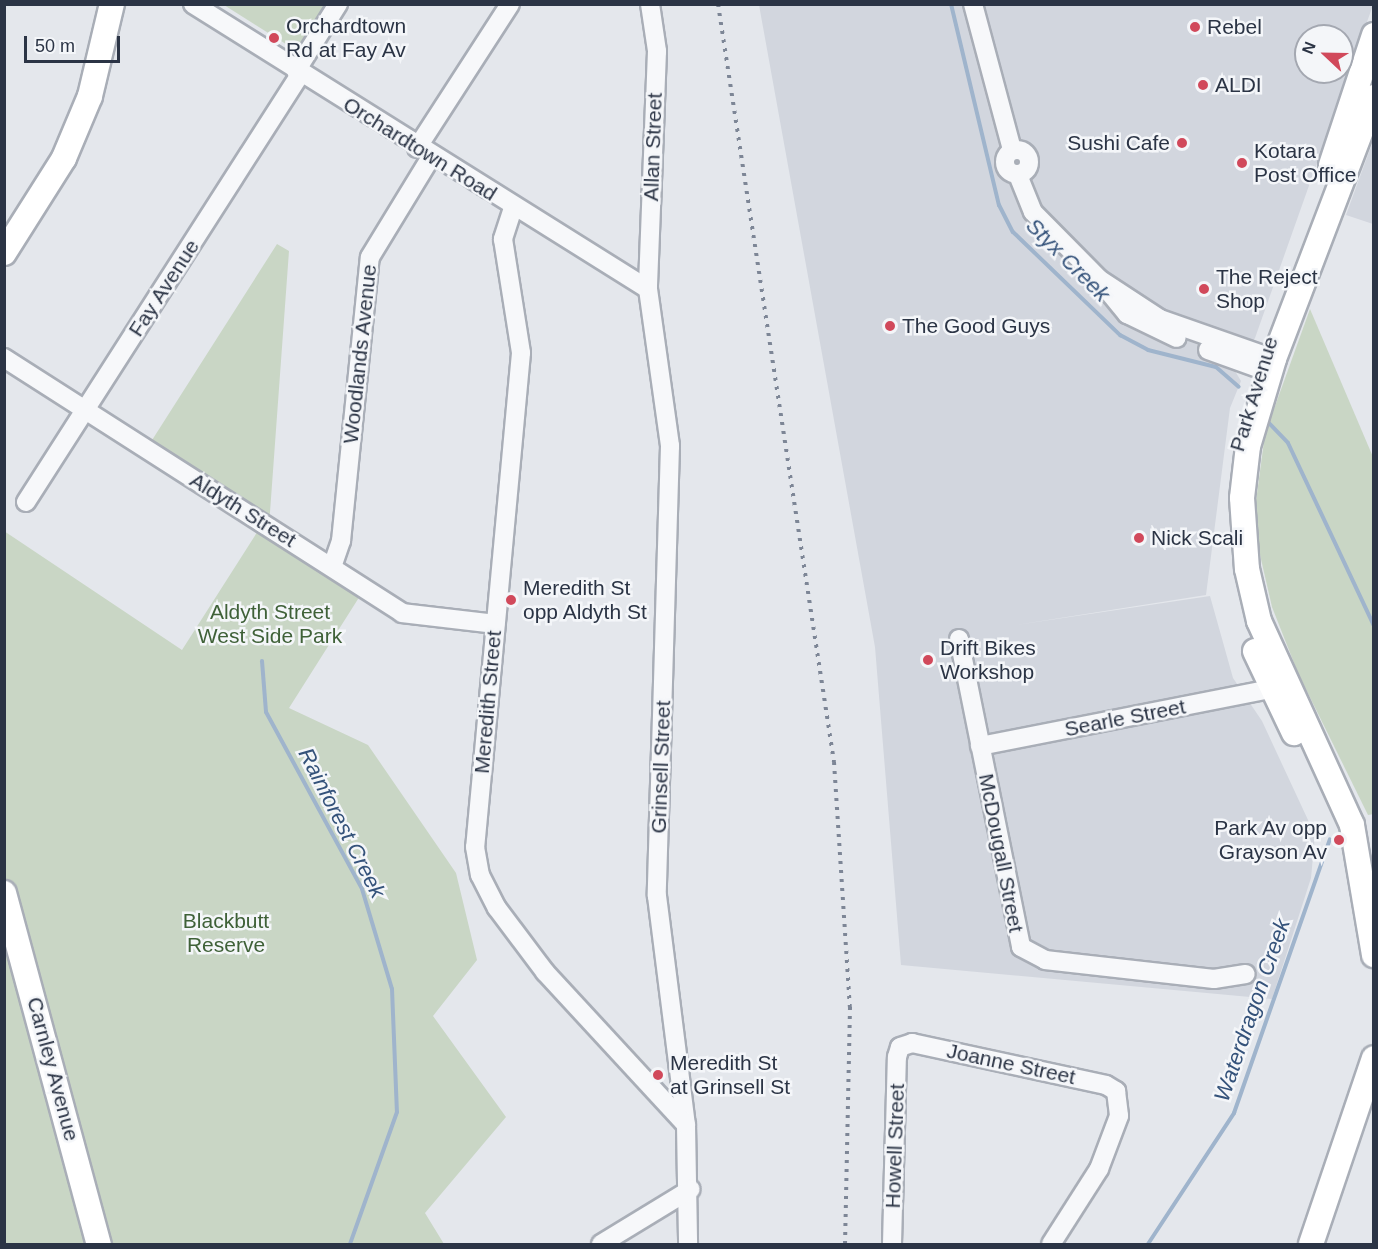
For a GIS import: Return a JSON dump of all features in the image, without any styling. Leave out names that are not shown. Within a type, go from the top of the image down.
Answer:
[{"type":"main road","points":[[4,253],[64,158],[90,96],[112,4]]},
{"type":"main road","name":"Park Avenue","points":[[1374,35],[1369,96],[1263,374],[1230,492],[1233,570],[1244,621],[1270,689],[1353,850],[1367,887],[1374,955]]},
{"type":"main road","name":"Park Avenue","points":[[1247,425],[1242,498],[1255,605],[1352,825],[1353,850]]},
{"type":"main road","points":[[1255,605],[1256,627],[1273,675],[1270,689],[1283,697],[1323,757]]},
{"type":"main road","name":"Carnley Avenue","points":[[4,894],[99,1245]]},
{"type":"main road","points":[[1311,1245],[1374,1058]]},
{"type":"street","name":"Orchardtown Road","points":[[193,4],[424,153],[648,289]]},
{"type":"street","name":"Fay Avenue","points":[[26,502],[298,72],[338,4]]},
{"type":"street","name":"Woodlands Avenue","points":[[333,567],[341,541],[370,257],[424,153],[510,4]]},
{"type":"street","name":"Allan Street","points":[[648,289],[657,51],[650,4]]},
{"type":"street","points":[[973,4],[1012,150],[1023,151],[1029,160],[1018,175],[1033,213],[1100,279],[1160,320],[1263,374]]},
{"type":"street","name":"Meredith Street","points":[[513,208],[503,239],[521,353],[475,847],[480,875],[497,908],[545,972],[686,1125]]},
{"type":"street","name":"Grinsell Street","points":[[648,289],[670,446],[657,896],[686,1125],[691,1189],[688,1245]]},
{"type":"street","name":"Aldyth Street","points":[[4,358],[407,616],[495,624]]},
{"type":"street","name":"McDougall Street","points":[[959,639],[1016,937],[1026,952],[1045,960],[1214,980],[1246,974]]},
{"type":"street","name":"Searle Street","points":[[980,746],[1270,689]]},
{"type":"street","name":"Joanne Street","points":[[900,1047],[912,1042],[1106,1084],[1126,1092],[1099,1169],[1051,1245]]},
{"type":"street","name":"Howell Street","points":[[892,1245],[900,1047]]},
{"type":"street","points":[[602,1245],[691,1189]]},
{"type":"shaded area","points":[[759,5],[1373,5],[1354,59],[1354,24],[1294,24],[1294,84],[1345,84],[1255,338],[1235,371],[1241,381],[1230,408],[1206,595],[1016,625],[1210,596],[1233,678],[1262,721],[1315,835],[1311,878],[1272,999],[901,965],[875,647]]},
{"type":"shaded area","points":[[1373,141],[1373,224],[1346,215]]},
{"type":"green space","points":[[224,5],[327,5],[297,51]]},
{"type":"green space","name":"Blackbutt Reserve","points":[[277,244],[289,251],[269,526],[365,588],[289,708],[368,745],[456,873],[477,960],[433,1016],[506,1117],[425,1213],[444,1244],[5,1244],[4,531],[182,650],[263,523],[147,448]]},
{"type":"green space","points":[[1310,309],[1373,457],[1374,814],[1368,815],[1298,673],[1272,607],[1258,546],[1256,501],[1265,434]]},
{"type":"waterway","name":"Styx Creek","points":[[951,4],[999,205],[1013,232],[1120,335],[1148,350],[1216,367],[1239,387]]},
{"type":"waterway","name":"Styx Creek","points":[[1267,421],[1288,443],[1374,626]]},
{"type":"waterway","name":"Rainforest Creek","points":[[262,661],[266,712],[362,889],[392,989],[397,1112],[350,1244]]},
{"type":"waterway","name":"Waterdragon Creek","points":[[1148,1244],[1234,1113],[1330,839]]},
{"type":"railway","points":[[718,4],[834,762],[850,1007],[845,1244]]},
{"type":"place","name":"Rebel","points":[[1195,27]]},
{"type":"place","name":"Orchardtown Rd at Fay Av","points":[[274,38]]},
{"type":"place","name":"ALDI","points":[[1203,85]]},
{"type":"place","name":"Sushi Cafe","points":[[1182,143]]},
{"type":"place","name":"Kotara Post Office","points":[[1242,163]]},
{"type":"place","name":"The Reject Shop","points":[[1204,289]]},
{"type":"place","name":"The Good Guys","points":[[890,326]]},
{"type":"place","name":"Nick Scali","points":[[1139,538]]},
{"type":"place","name":"Meredith St opp Aldyth St","points":[[511,600]]},
{"type":"place","name":"Drift Bikes Workshop","points":[[928,660]]},
{"type":"place","name":"Park Av opp Grayson Av","points":[[1339,840]]},
{"type":"place","name":"Meredith St at Grinsell St","points":[[658,1075]]},
{"type":"park label","name":"Aldyth Street West Side Park","points":[[270,624]]}]
